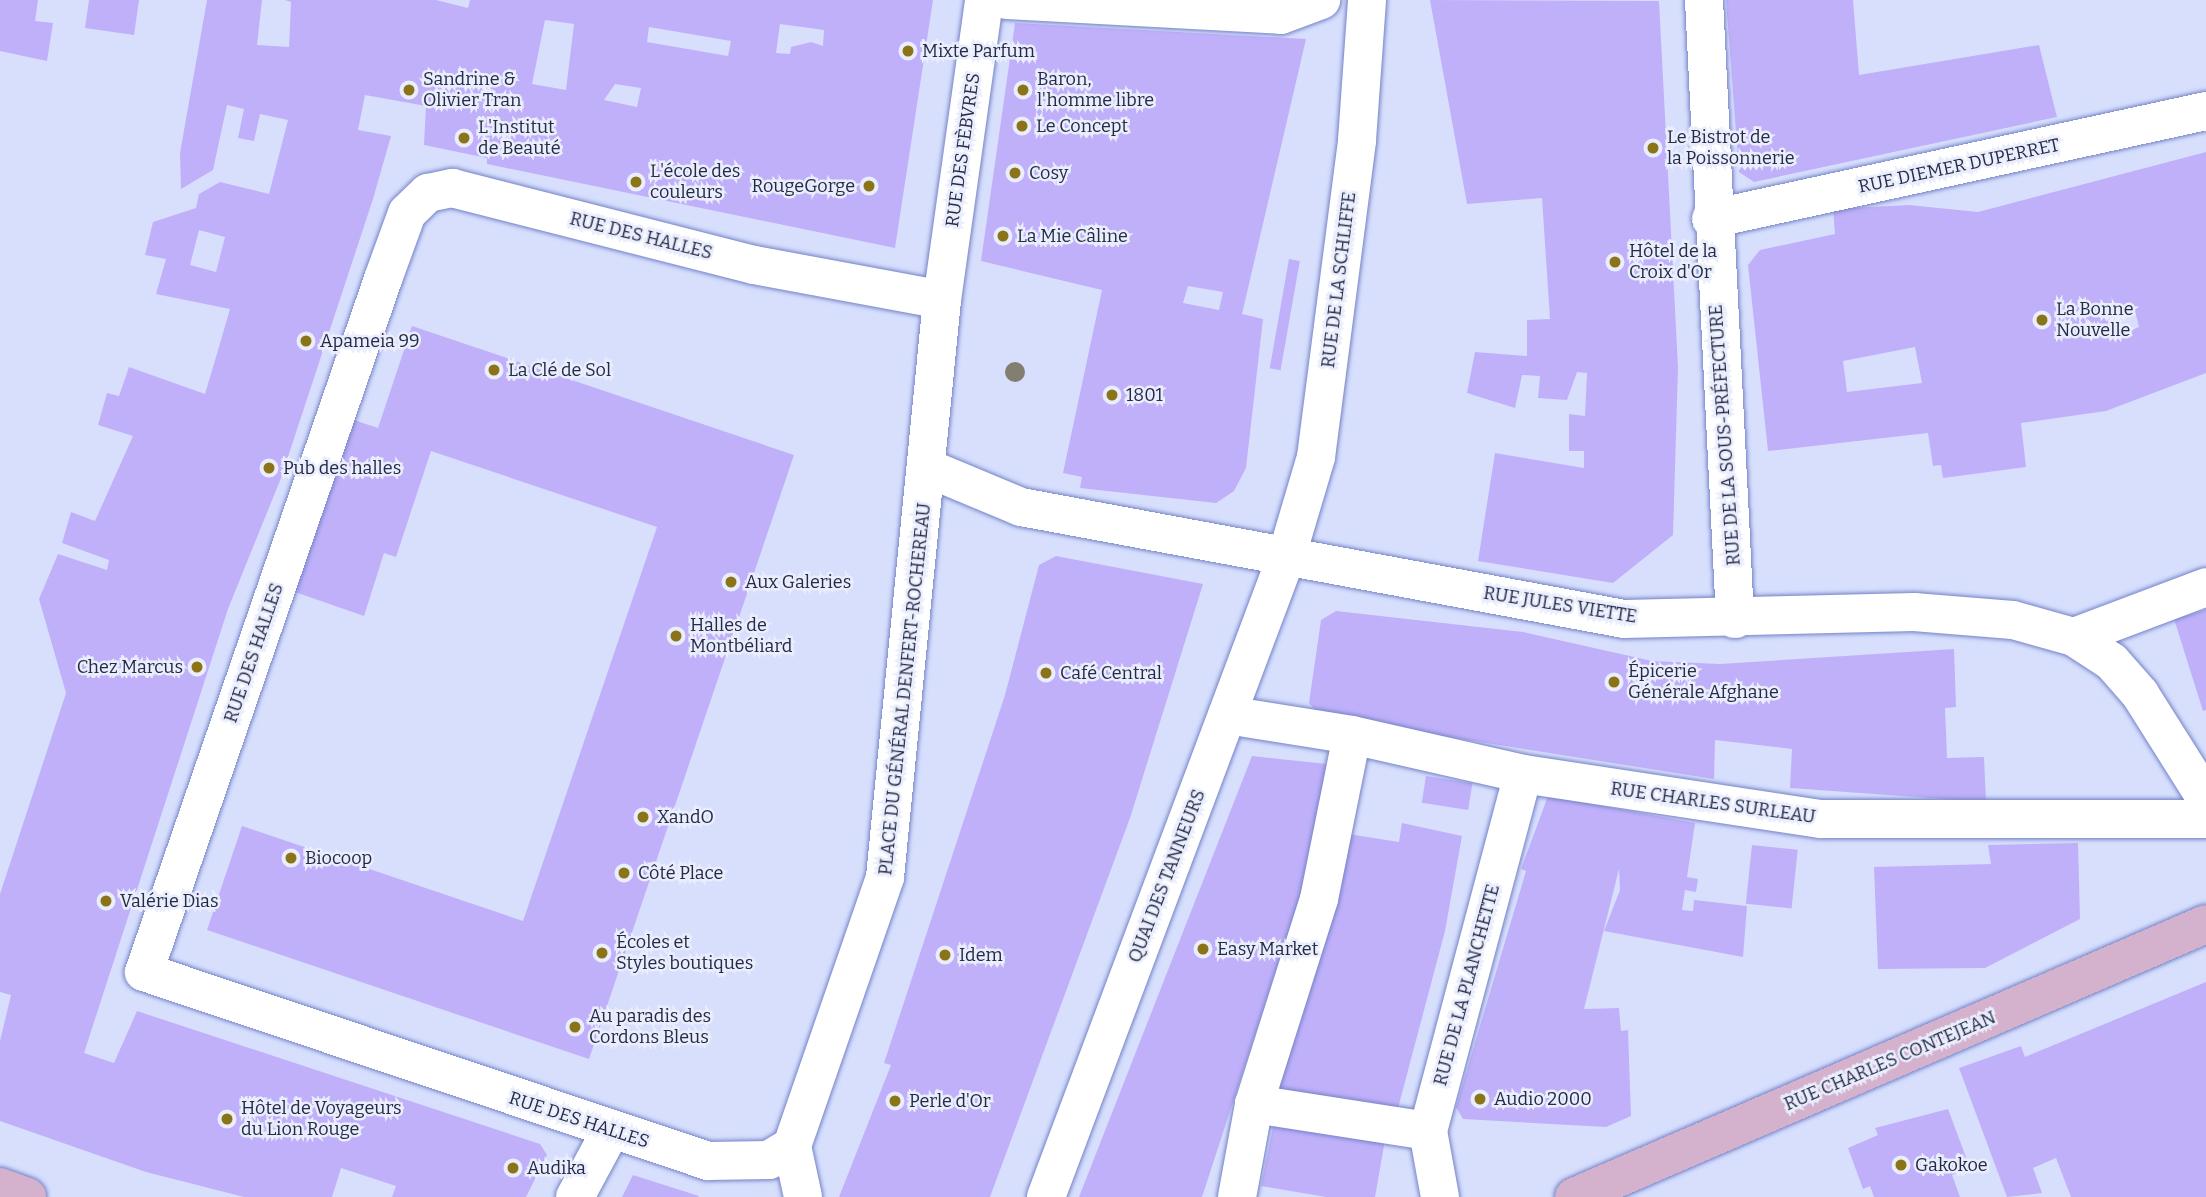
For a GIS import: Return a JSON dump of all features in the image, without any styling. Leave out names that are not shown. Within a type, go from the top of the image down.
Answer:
[{"type":"main road","name":"RUE CHARLES CONTEJEAN","points":[[1574,1197],[2206,924]]},
{"type":"street","name":"RUE DES FÈBVRES","points":[[930,470],[942,300],[984,0]]},
{"type":"street","points":[[1007,0],[1280,15],[1321,0]]},
{"type":"street","name":"RUE DE LA SCHLIFFE","points":[[1287,555],[1316,457],[1357,140],[1367,0]]},
{"type":"street","name":"RUE DE LA SOUS-PRÉFECTURE","points":[[1704,0],[1711,219],[1735,618]]},
{"type":"street","name":"RUE DIEMER DUPERRET","points":[[1711,219],[2206,111]]},
{"type":"street","name":"RUE DES HALLES","points":[[792,1146],[769,1160],[708,1161],[610,1132],[144,972],[407,213],[428,193],[452,188],[754,265],[942,300]]},
{"type":"street","name":"RUE JULES VIETTE","points":[[930,470],[1021,507],[1624,619],[1914,612],[2013,620],[2074,637],[2112,662],[2140,694],[2206,799]]},
{"type":"street","name":"PLACE DU GÉNÉRAL DENFERT-ROCHEREAU","points":[[792,1146],[885,877],[930,470]]},
{"type":"street","name":"QUAI DES TANNEURS","points":[[1046,1197],[1287,555]]},
{"type":"street","points":[[2074,637],[2206,587]]},
{"type":"street","name":"RUE CHARLES SURLEAU","points":[[1227,715],[1352,735],[1523,774],[1820,819],[2206,819]]},
{"type":"street","points":[[1237,1197],[1254,1104],[1319,899],[1352,735]]},
{"type":"street","name":"RUE DE LA PLANCHETTE","points":[[1440,1197],[1428,1131],[1523,774]]},
{"type":"street","points":[[1254,1104],[1428,1131]]},
{"type":"street","points":[[575,1197],[610,1132]]},
{"type":"street","points":[[792,1146],[803,1197]]},
{"type":"building","points":[[0,0],[38,0],[35,21],[53,23],[47,61],[0,51]]},
{"type":"building","points":[[89,0],[139,0],[134,35],[85,28]]},
{"type":"building","points":[[207,0],[262,0],[257,45],[289,47],[291,2],[285,0],[436,0],[468,8],[470,0],[933,0],[895,248],[487,164],[487,158],[424,145],[426,106],[365,95],[358,130],[391,136],[373,199],[281,478],[228,609],[84,1053],[114,1063],[137,1011],[540,1144],[547,1155],[526,1197],[392,1197],[396,1186],[341,1168],[332,1197],[244,1197],[146,1172],[0,1121],[0,1041],[11,995],[0,992],[0,894],[66,693],[39,599],[58,554],[107,570],[109,560],[62,543],[71,512],[95,521],[133,436],[98,425],[107,393],[119,396],[129,367],[205,394],[230,309],[156,294],[166,259],[145,255],[153,222],[196,208],[199,194],[220,182],[269,194],[288,120],[260,114],[254,141],[238,138],[244,109],[227,105],[213,170],[181,189],[180,153]],"holes":[[[545,20],[574,24],[566,90],[532,84]],[[780,24],[824,30],[823,46],[811,42],[791,47],[790,54],[776,53]],[[649,27],[731,41],[728,56],[647,42]],[[615,84],[641,88],[637,107],[604,100]],[[199,230],[225,237],[216,272],[190,265]]]},
{"type":"building","points":[[1430,0],[1659,1],[1678,367],[1673,535],[1613,583],[1478,561],[1495,453],[1584,468],[1584,451],[1569,451],[1569,414],[1585,416],[1587,373],[1577,372],[1567,400],[1538,398],[1540,376],[1522,375],[1515,408],[1467,393],[1475,352],[1527,356],[1527,320],[1550,319],[1542,198],[1467,204]]},
{"type":"building","points":[[1726,0],[1853,0],[1859,75],[2039,45],[2057,117],[1754,182],[1739,172]]},
{"type":"building","points":[[1015,23],[1306,39],[1242,314],[1263,319],[1246,468],[1234,491],[1216,503],[1080,488],[1082,477],[1063,473],[1102,290],[981,261]],"holes":[[[1188,286],[1223,292],[1219,310],[1183,303]]]},
{"type":"building","points":[[2206,152],[2206,373],[2106,411],[2021,423],[2026,467],[1943,478],[1941,465],[1933,466],[1928,433],[1768,451],[1748,265],[1760,250],[1835,234],[1833,209],[1909,205],[1978,212]],"holes":[[[2111,295],[2116,312],[2134,307],[2139,327],[2119,334]],[[1915,347],[1922,383],[1847,392],[1843,361]]]},
{"type":"building","points":[[1289,259],[1300,261],[1281,370],[1270,368]]},
{"type":"building","name":"Halles de Montbéliard","points":[[412,326],[794,455],[589,1059],[207,930],[242,826],[523,921],[657,527],[431,451],[396,557],[384,553],[364,616],[295,592],[354,420],[378,428]]},
{"type":"building","points":[[1056,556],[1203,584],[1130,818],[990,1197],[839,1197],[891,1065],[884,1063],[1005,695],[1039,565]]},
{"type":"building","points":[[2206,610],[2206,710],[2203,711],[2174,619]]},
{"type":"building","points":[[1336,611],[1523,632],[1652,661],[1720,664],[1954,649],[1956,707],[1945,708],[1947,758],[1984,757],[1986,802],[1790,788],[1792,749],[1715,740],[1714,779],[1321,717],[1309,703],[1321,620]]},
{"type":"building","points":[[1252,756],[1327,764],[1317,845],[1202,1197],[1079,1197]]},
{"type":"building","points":[[1426,776],[1472,783],[1468,810],[1422,803]]},
{"type":"building","points":[[1548,796],[1695,823],[1687,877],[1698,879],[1696,892],[1685,890],[1682,910],[1693,911],[1694,900],[1747,906],[1743,957],[1604,931],[1620,890],[1619,869],[1584,1009],[1619,1008],[1621,1031],[1628,1030],[1631,1116],[1606,1127],[1463,1119],[1456,1107],[1526,871],[1521,869]]},
{"type":"building","points":[[1402,823],[1462,836],[1445,931],[1397,1112],[1277,1090],[1348,834],[1399,842]]},
{"type":"building","points":[[2078,843],[2080,919],[1985,968],[1878,969],[1874,867],[1991,864],[1988,845]]},
{"type":"building","points":[[1752,845],[1798,850],[1792,908],[1746,904]]},
{"type":"building","points":[[2206,982],[2206,1197],[2071,1197],[2056,1158],[2033,1168],[2042,1193],[2007,1197],[1959,1068],[2021,1046],[2025,1057]]},
{"type":"building","points":[[1948,1109],[1970,1168],[1952,1175],[1960,1197],[1874,1197],[1870,1186],[1863,1189],[1848,1148],[1878,1135],[1875,1128]]},
{"type":"building","points":[[1274,1122],[1385,1140],[1375,1197],[1326,1197],[1261,1186]]},
{"type":"building","points":[[633,1175],[699,1196],[622,1197]]},
{"type":"place","name":"Mixte Parfum","points":[[908,51]]},
{"type":"place","name":"Sandrine & Olivier Tran","points":[[409,90]]},
{"type":"place","name":"Baron, l'homme libre","points":[[1023,90]]},
{"type":"place","name":"Le Concept","points":[[1022,126]]},
{"type":"place","name":"L'Institut de Beauté","points":[[464,138]]},
{"type":"place","name":"Le Bistrot de la Poissonnerie","points":[[1653,148]]},
{"type":"place","name":"Cosy","points":[[1015,173]]},
{"type":"place","name":"L'école des couleurs","points":[[636,182]]},
{"type":"place","name":"RougeGorge","points":[[869,186]]},
{"type":"place","name":"La Mie Câline","points":[[1003,236]]},
{"type":"place","name":"Hôtel de la Croix d'Or","points":[[1615,262]]},
{"type":"place","name":"La Bonne Nouvelle","points":[[2042,320]]},
{"type":"place","name":"Apameia 99","points":[[306,341]]},
{"type":"place","name":"La Clé de Sol","points":[[494,370]]},
{"type":"place","name":"1801","points":[[1112,395]]},
{"type":"place","name":"Pub des halles","points":[[269,468]]},
{"type":"place","name":"Aux Galeries","points":[[731,582]]},
{"type":"place","name":"Halles de Montbéliard","points":[[676,636]]},
{"type":"place","name":"Chez Marcus","points":[[197,667]]},
{"type":"place","name":"Café Central","points":[[1046,673]]},
{"type":"place","name":"Épicerie Générale Afghane","points":[[1614,682]]},
{"type":"place","name":"XandO","points":[[643,817]]},
{"type":"place","name":"Biocoop","points":[[291,858]]},
{"type":"place","name":"Côté Place","points":[[624,873]]},
{"type":"place","name":"Valérie Dias","points":[[106,901]]},
{"type":"place","name":"Easy Market","points":[[1203,949]]},
{"type":"place","name":"Écoles et Styles boutiques","points":[[602,953]]},
{"type":"place","name":"Idem","points":[[945,955]]},
{"type":"place","name":"Au paradis des Cordons Bleus","points":[[575,1027]]},
{"type":"place","name":"Audio 2000","points":[[1480,1099]]},
{"type":"place","name":"Perle d'Or","points":[[895,1101]]},
{"type":"place","name":"Hôtel de Voyageurs du Lion Rouge","points":[[227,1119]]},
{"type":"place","name":"Gakokoe","points":[[1901,1165]]},
{"type":"place","name":"Audika","points":[[513,1168]]}]
